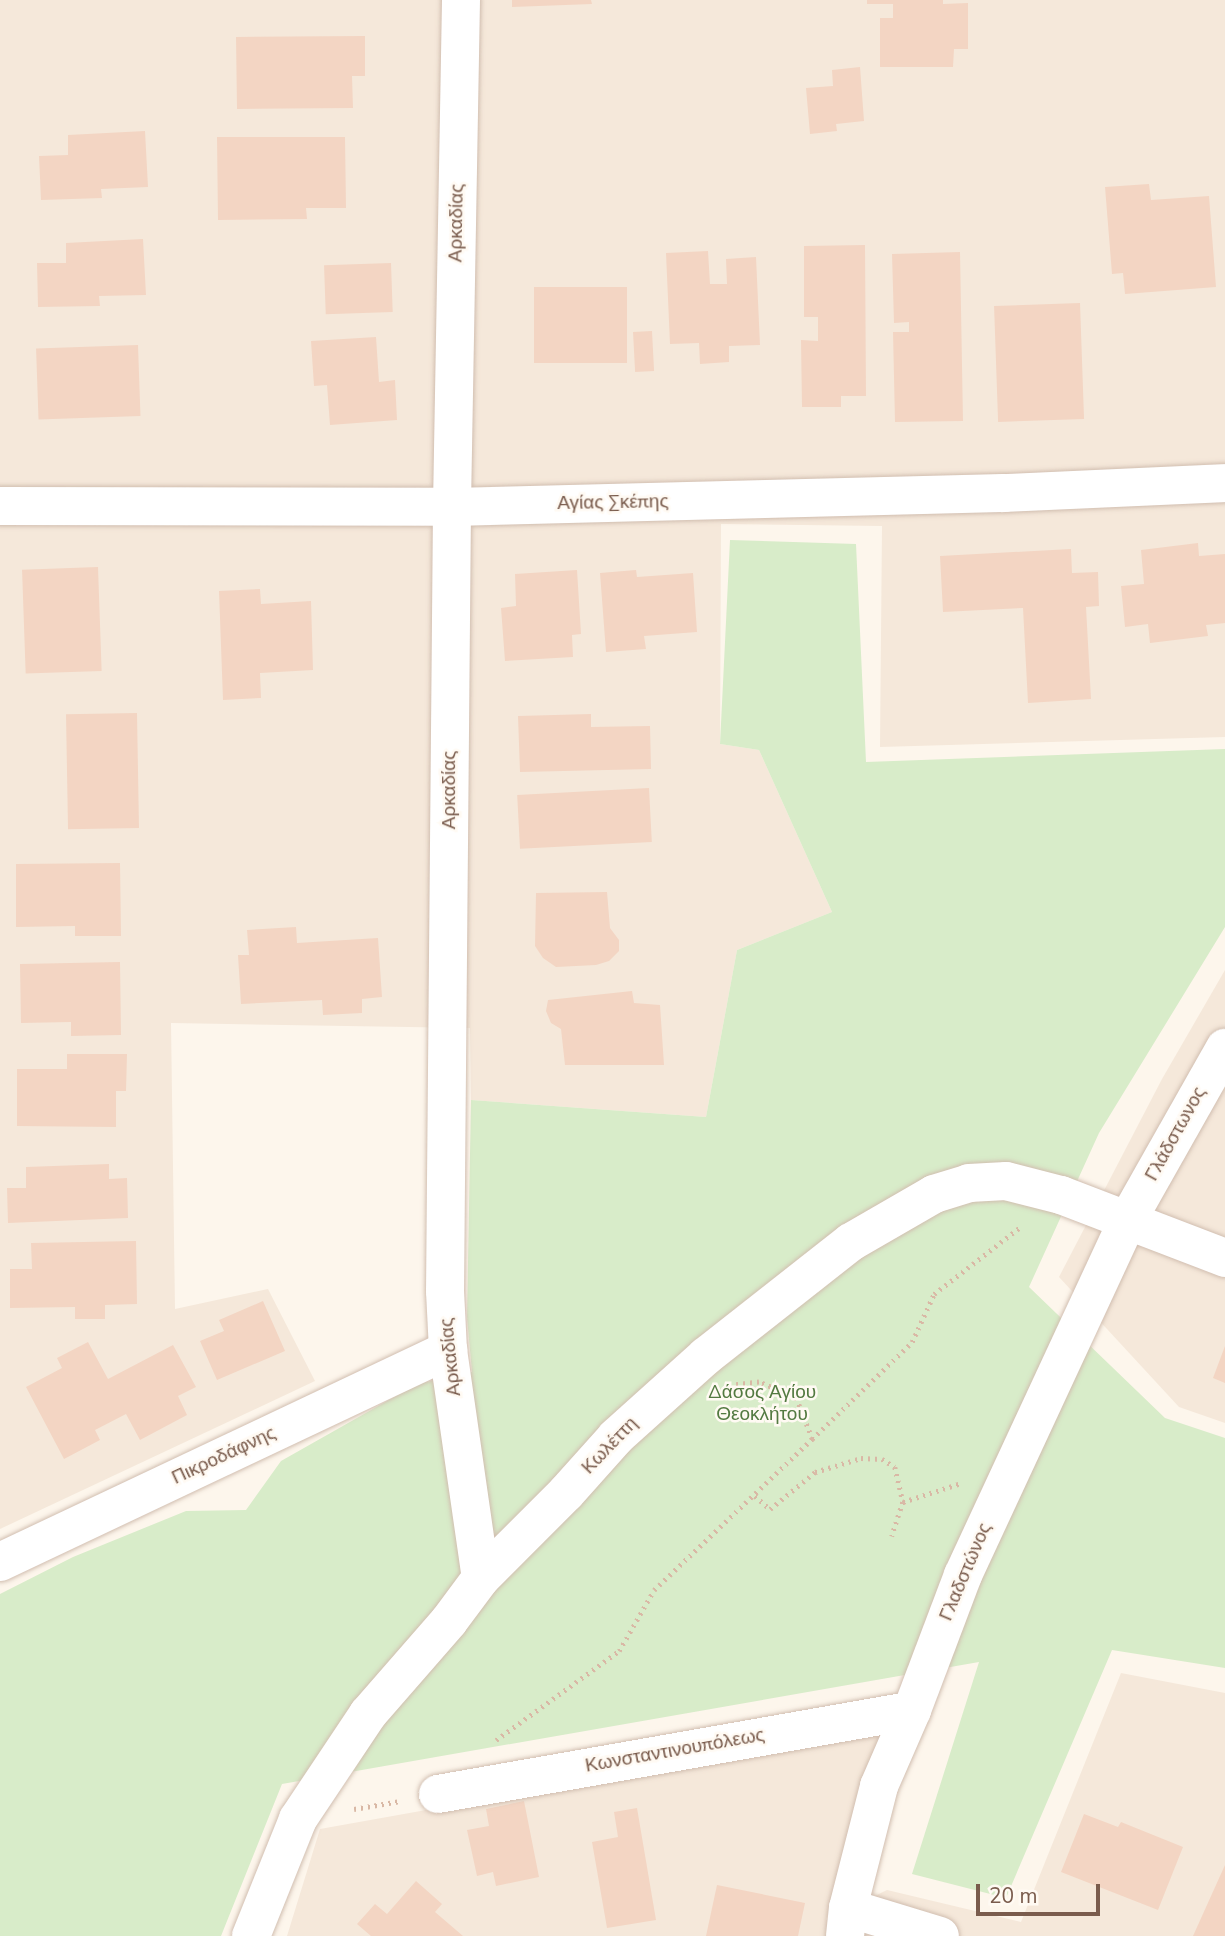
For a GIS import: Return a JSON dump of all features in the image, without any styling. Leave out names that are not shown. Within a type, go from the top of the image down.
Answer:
[{"type":"street","name":"Αρκαδίας","points":[[461,0],[452,507],[445,1240],[448,1350],[481,1578]]},
{"type":"street","name":"Αγίας Σκέπης","points":[[0,506],[452,507],[1006,493],[1225,483]]},
{"type":"street","name":"Γλάδστωνος","points":[[1127,1221],[1225,1048]]},
{"type":"street","name":"Κωλέττη","points":[[251,1936],[298,1819],[368,1714],[449,1621],[481,1578],[566,1493],[615,1437],[706,1356],[850,1242],[934,1194],[969,1183],[1006,1181],[1061,1195],[1225,1258]]},
{"type":"street","name":"Γλαδστώνος","points":[[847,1922],[879,1786],[912,1710],[962,1575],[1127,1221]]},
{"type":"street","name":"Πικροδάφνης","points":[[0,1562],[448,1350]]},
{"type":"street","name":"Κωνσταντινουπόλεως","points":[[452,1791],[912,1710]]},
{"type":"street","points":[[847,1922],[940,1936]]},
{"type":"path","points":[[298,1819],[452,1791],[487,1747],[619,1651],[654,1590],[755,1496],[912,1342],[934,1294],[1061,1195]]},
{"type":"path","points":[[725,1386],[759,1382],[796,1398],[812,1439]]},
{"type":"path","points":[[755,1496],[771,1510],[815,1472],[861,1458],[882,1459],[895,1467],[903,1502],[892,1536]]},
{"type":"path","points":[[903,1502],[954,1484],[1006,1480]]},
{"type":"shaded area","points":[[0,0],[1225,0],[1225,737],[880,747],[882,526],[721,524],[720,744],[759,750],[832,912],[737,950],[706,1117],[471,1100],[470,1028],[171,1023],[175,1309],[268,1289],[315,1381],[0,1529]]},
{"type":"shaded area","points":[[1225,970],[1225,1423],[1179,1407],[1059,1277],[1162,1079]]},
{"type":"shaded area","points":[[1121,1673],[1225,1693],[1225,1936],[287,1936],[320,1829],[883,1728],[826,1920],[887,1890],[1021,1922]]},
{"type":"green space","name":"Δάσος Αγίου Θεοκλήτου","points":[[730,540],[856,544],[866,762],[1225,749],[1225,927],[1099,1133],[1029,1287],[1165,1418],[1225,1438],[1225,1668],[1112,1650],[1006,1898],[912,1874],[979,1662],[282,1784],[221,1936],[0,1936],[0,1594],[73,1557],[186,1511],[246,1510],[281,1461],[417,1384],[472,1372],[467,1317],[471,1100],[706,1117],[737,950],[832,912],[759,750],[720,744]]},
{"type":"building","points":[[512,0],[591,0],[592,4],[512,7]]},
{"type":"building","points":[[867,0],[943,0],[943,4],[968,3],[968,49],[954,49],[953,67],[880,67],[880,18],[893,18],[893,4],[867,4]]},
{"type":"building","points":[[365,36],[365,76],[352,76],[353,108],[237,109],[236,37]]},
{"type":"building","points":[[860,67],[864,121],[836,124],[837,131],[810,134],[806,88],[833,86],[832,70]]},
{"type":"building","points":[[145,131],[148,187],[101,189],[102,198],[41,200],[39,156],[68,155],[68,135]]},
{"type":"building","points":[[217,137],[345,137],[346,208],[306,208],[307,219],[218,220]]},
{"type":"building","points":[[1149,184],[1151,200],[1209,196],[1216,287],[1125,294],[1123,273],[1112,274],[1105,187]]},
{"type":"building","points":[[143,239],[146,295],[99,296],[100,306],[38,307],[37,263],[66,263],[66,243]]},
{"type":"building","points":[[865,245],[866,396],[841,396],[841,407],[802,407],[801,340],[818,341],[818,317],[804,317],[804,246]]},
{"type":"building","points":[[708,251],[710,284],[727,284],[726,259],[756,257],[760,345],[729,346],[729,362],[700,364],[699,343],[670,344],[666,253]]},
{"type":"building","points":[[960,252],[963,421],[895,422],[893,332],[909,332],[909,322],[894,323],[892,254]]},
{"type":"building","points":[[391,263],[393,312],[326,314],[324,265]]},
{"type":"building","points":[[534,287],[627,287],[627,363],[534,363]]},
{"type":"building","points":[[1080,303],[1084,419],[998,422],[994,306]]},
{"type":"building","points":[[652,331],[654,371],[635,372],[633,332]]},
{"type":"building","points":[[376,337],[379,382],[395,380],[397,420],[330,425],[327,385],[314,386],[311,341]]},
{"type":"building","points":[[138,345],[140,416],[39,420],[36,349]]},
{"type":"building","points":[[1198,543],[1199,556],[1225,554],[1225,623],[1206,625],[1208,636],[1150,643],[1148,624],[1125,627],[1121,586],[1144,584],[1141,550]]},
{"type":"building","points":[[1071,549],[1072,573],[1098,572],[1099,606],[1086,607],[1091,699],[1028,703],[1023,608],[943,612],[940,556]]},
{"type":"building","points":[[98,567],[102,671],[26,674],[22,570]]},
{"type":"building","points":[[577,570],[581,634],[572,635],[573,657],[505,661],[501,608],[516,606],[515,574]]},
{"type":"building","points":[[636,570],[637,577],[693,573],[697,632],[644,636],[646,649],[606,652],[600,573]]},
{"type":"building","points":[[260,589],[261,604],[311,601],[313,670],[260,673],[261,698],[223,700],[219,591]]},
{"type":"building","points":[[137,713],[139,828],[68,829],[66,714]]},
{"type":"building","points":[[591,714],[591,727],[650,726],[651,769],[520,772],[518,716]]},
{"type":"building","points":[[649,788],[652,842],[520,849],[517,795]]},
{"type":"building","points":[[120,863],[121,936],[75,936],[75,926],[16,927],[16,864]]},
{"type":"building","points":[[607,892],[610,928],[619,940],[619,951],[609,961],[596,965],[556,967],[543,958],[535,946],[536,893]]},
{"type":"building","points":[[296,927],[297,943],[378,938],[382,997],[362,999],[362,1013],[323,1015],[322,1000],[241,1004],[238,955],[249,955],[247,930]]},
{"type":"building","points":[[120,962],[121,1035],[71,1036],[71,1022],[21,1023],[20,964]]},
{"type":"building","points":[[632,991],[634,1003],[660,1005],[664,1065],[565,1065],[561,1029],[551,1023],[546,1011],[548,1000]]},
{"type":"building","points":[[67,1054],[127,1054],[126,1091],[116,1091],[116,1127],[17,1126],[17,1069],[67,1069]]},
{"type":"building","points":[[109,1164],[109,1179],[127,1178],[128,1218],[8,1223],[7,1188],[26,1188],[26,1167]]},
{"type":"building","points":[[136,1241],[137,1304],[105,1305],[105,1319],[75,1319],[75,1307],[10,1308],[10,1269],[32,1269],[31,1243]]},
{"type":"building","points":[[263,1301],[285,1351],[217,1380],[200,1341],[224,1331],[219,1320]]},
{"type":"building","points":[[88,1342],[108,1379],[173,1345],[196,1387],[178,1396],[187,1415],[140,1440],[126,1414],[95,1430],[100,1440],[64,1459],[26,1387],[62,1368],[57,1358]]},
{"type":"building","points":[[1225,1346],[1225,1383],[1213,1378]]},
{"type":"building","points":[[524,1801],[539,1877],[496,1886],[493,1872],[477,1876],[467,1830],[489,1826],[486,1809]]},
{"type":"building","points":[[637,1808],[656,1920],[607,1928],[592,1842],[618,1837],[614,1812]]},
{"type":"building","points":[[1084,1814],[1118,1827],[1121,1822],[1183,1847],[1158,1910],[1061,1872]]},
{"type":"building","points":[[1225,1865],[1225,1936],[1193,1936]]},
{"type":"building","points":[[416,1881],[442,1904],[435,1912],[463,1936],[371,1936],[357,1924],[375,1904],[387,1914]]},
{"type":"building","points":[[717,1885],[805,1903],[798,1936],[706,1936]]}]
